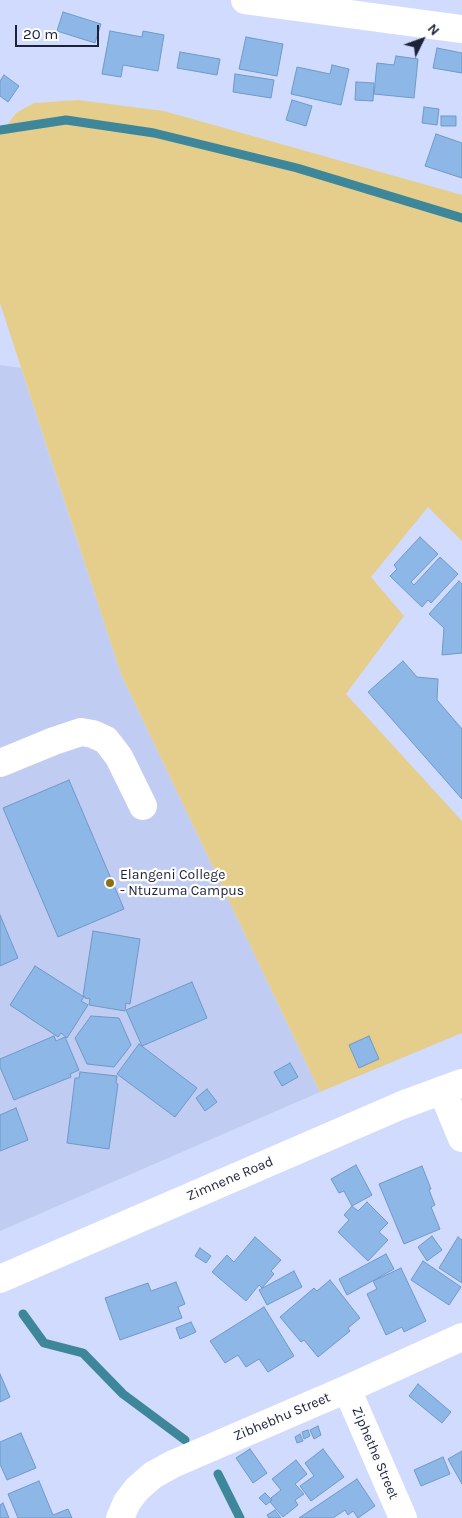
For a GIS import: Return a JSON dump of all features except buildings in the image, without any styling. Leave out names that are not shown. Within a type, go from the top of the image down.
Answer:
[{"type":"street","points":[[244,0],[462,29]]},
{"type":"street","points":[[0,763],[81,732],[93,734],[106,740],[119,757],[143,806]]},
{"type":"street","points":[[452,1087],[462,1138]]},
{"type":"street","name":"Zimnene Road","points":[[0,1279],[402,1105],[452,1087]]},
{"type":"street","name":"Zibhebhu Street","points":[[120,1518],[127,1502],[137,1489],[173,1464],[462,1337]]},
{"type":"street","name":"Ziphethe Street","points":[[347,1389],[403,1518]]},
{"type":"shaded area","points":[[78,100],[164,111],[462,195],[462,541],[428,507],[371,577],[404,616],[346,694],[462,821],[462,1033],[320,1092],[121,674],[0,303],[0,135],[16,113],[34,103]]},
{"type":"shaded area","name":"Elangeni College - Ntuzuma Campus","points":[[0,365],[21,368],[121,674],[320,1092],[0,1231]]},
{"type":"waterway","points":[[0,130],[66,120],[154,133],[297,168],[462,218]]},
{"type":"waterway","points":[[23,1314],[44,1343],[83,1353],[123,1394],[185,1440]]},
{"type":"waterway","points":[[218,1474],[240,1518]]},
{"type":"place","name":"Elangeni College - Ntuzuma Campus","points":[[110,883]]}]
